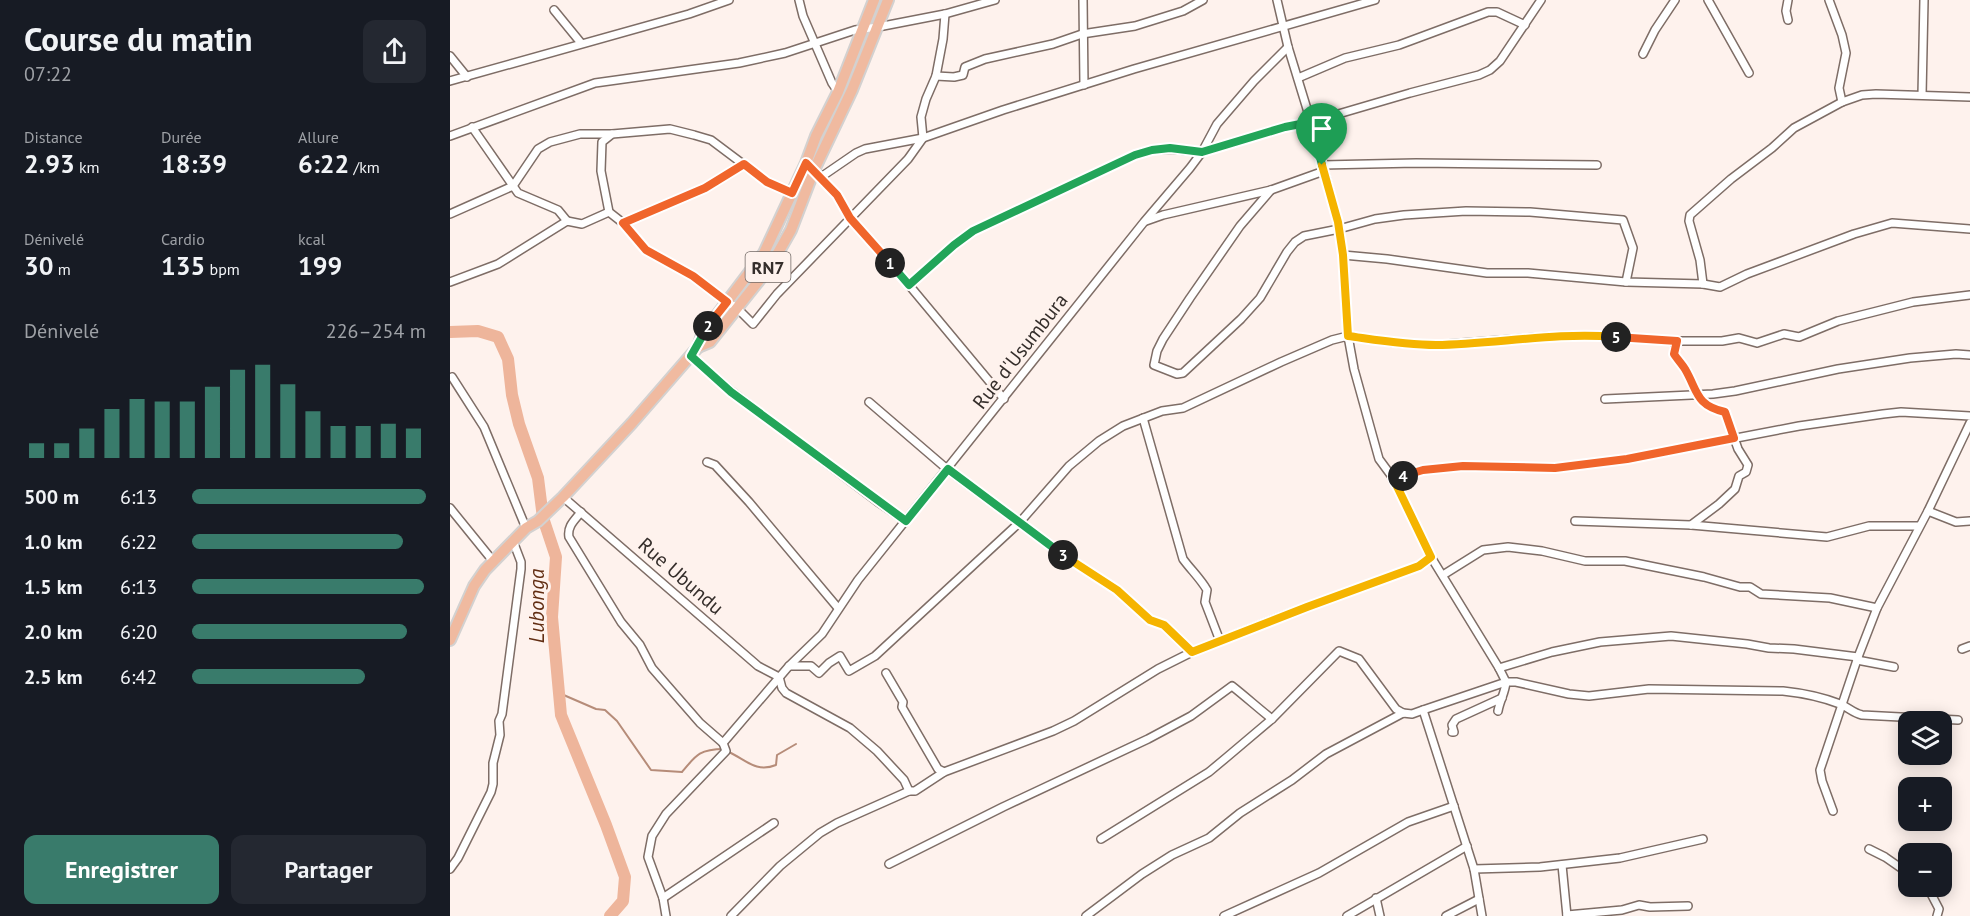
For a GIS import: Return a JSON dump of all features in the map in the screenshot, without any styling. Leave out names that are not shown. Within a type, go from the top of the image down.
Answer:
[{"type":"main road","name":"RN7","points":[[769,257],[792,193],[814,170],[816,136],[838,92],[874,0]]},
{"type":"main road","name":"RN7","points":[[450,638],[474,586],[493,561],[526,528],[538,521],[563,497],[632,423],[694,351],[702,335],[732,305],[791,230],[814,170],[852,90],[888,0]]},
{"type":"street","points":[[450,81],[689,14],[729,0]]},
{"type":"street","points":[[799,0],[803,16],[838,92]]},
{"type":"street","points":[[450,136],[595,83],[739,63],[785,53],[862,28],[945,14],[962,4],[994,0]]},
{"type":"street","points":[[1083,0],[1084,85]]},
{"type":"street","points":[[936,76],[963,75],[964,67],[985,59],[1053,44],[1082,34],[1114,31],[1135,26],[1183,11],[1203,0]]},
{"type":"street","points":[[1277,0],[1339,229],[1343,255],[1348,336],[1354,369],[1379,459],[1393,478],[1431,557],[1506,682],[1498,711]]},
{"type":"street","points":[[1004,399],[850,218],[837,195],[814,170],[865,149],[923,138],[1003,110],[1155,63],[1375,0]]},
{"type":"street","points":[[909,285],[973,231],[1135,155],[1170,148],[1202,152],[1285,127],[1311,122],[1479,75],[1490,70],[1500,61],[1540,0]]},
{"type":"street","points":[[1643,54],[1655,30],[1676,0]]},
{"type":"street","points":[[1708,0],[1749,73]]},
{"type":"street","points":[[1788,0],[1786,11],[1788,20]]},
{"type":"street","points":[[1829,0],[1846,52],[1839,88],[1842,102]]},
{"type":"street","points":[[1922,95],[1924,0]]},
{"type":"street","points":[[554,10],[581,43]]},
{"type":"street","points":[[1298,78],[1345,58],[1399,45],[1488,12],[1497,12],[1525,25]]},
{"type":"street","points":[[612,134],[602,142],[601,171],[609,212],[623,223],[646,250],[693,276],[753,324],[777,294],[908,159],[923,138],[921,117],[936,76],[945,14]]},
{"type":"street","name":"Rue d'Usumbura","points":[[663,898],[648,858],[652,836],[666,814],[726,750],[723,743],[789,666],[822,634],[838,608],[906,521],[1144,222],[1179,183],[1202,152],[1217,124],[1254,81],[1288,47]]},
{"type":"street","points":[[450,56],[467,77]]},
{"type":"street","points":[[1703,284],[1700,260],[1689,220],[1690,215],[1794,128],[1842,102],[1869,94],[1904,93],[1970,97]]},
{"type":"street","points":[[472,127],[518,193],[558,210],[567,221],[582,224],[609,212]]},
{"type":"street","points":[[450,214],[513,186],[538,149],[550,142],[580,134],[670,129],[711,140],[767,182],[792,193]]},
{"type":"street","points":[[1144,222],[1163,215],[1216,205],[1271,190],[1323,168],[1416,163],[1597,165]]},
{"type":"street","points":[[623,223],[705,188],[744,164]]},
{"type":"street","points":[[1271,190],[1240,226],[1190,298],[1163,339],[1154,365],[1177,374],[1184,373],[1260,298],[1295,242],[1304,236],[1385,218],[1466,211],[1530,212],[1623,220],[1633,248],[1626,282]]},
{"type":"street","points":[[450,282],[498,264],[567,221]]},
{"type":"street","points":[[1343,255],[1487,273],[1528,273],[1626,282],[1703,284],[1720,287],[1854,234],[1892,223],[1970,228]]},
{"type":"street","points":[[789,666],[811,666],[819,673],[840,656],[849,671],[875,656],[1020,522],[1069,466],[1099,441],[1123,426],[1162,411],[1183,408],[1332,340],[1348,336],[1397,344],[1435,345],[1592,335],[1677,341],[1722,341],[1739,338],[1757,343],[1784,334],[1799,337],[1838,321],[1913,302],[1970,295]]},
{"type":"street","points":[[1677,341],[1674,354],[1685,369],[1697,395],[1714,410],[1725,412],[1734,438],[1748,465],[1746,472],[1739,476],[1735,489],[1691,525]]},
{"type":"street","points":[[694,351],[731,392],[906,521]]},
{"type":"street","points":[[1605,399],[1735,391],[1838,369],[1910,358],[1970,355]]},
{"type":"street","points":[[452,377],[484,426],[526,528]]},
{"type":"street","points":[[868,402],[948,469],[1064,556],[1117,590],[1150,620],[1164,625],[1192,652]]},
{"type":"street","points":[[1393,478],[1423,470],[1463,466],[1555,468],[1627,459],[1799,426],[1901,412],[1970,416]]},
{"type":"street","points":[[1143,418],[1183,559],[1193,573],[1200,577],[1207,590],[1204,602],[1220,641]]},
{"type":"street","points":[[1833,811],[1820,770],[1857,658],[1877,608],[1928,511],[1970,423]]},
{"type":"street","points":[[707,462],[715,465],[749,502],[838,608]]},
{"type":"street","name":"Rue Ubundu","points":[[563,497],[758,666],[780,677]]},
{"type":"street","points":[[450,508],[493,561]]},
{"type":"street","points":[[1928,511],[1956,522],[1970,521]]},
{"type":"street","points":[[581,512],[568,530],[569,537],[621,622],[640,645],[651,668],[700,723],[723,743]]},
{"type":"street","points":[[1575,521],[1691,525],[1827,537],[1869,526],[1919,526]]},
{"type":"street","points":[[450,869],[489,798],[493,784],[493,763],[500,735],[521,569],[521,562],[513,541]]},
{"type":"street","points":[[1443,574],[1483,550],[1508,546],[1585,561],[1625,561],[1704,577],[1740,587],[1750,587],[1761,594],[1830,598],[1877,608]]},
{"type":"street","points":[[731,916],[780,866],[820,833],[837,823],[909,791],[915,791],[944,772],[1074,721],[1158,669],[1192,652],[1419,566],[1431,557]]},
{"type":"street","points":[[1499,668],[1552,652],[1600,642],[1671,636],[1794,649],[1857,658],[1894,667]]},
{"type":"street","points":[[1962,649],[1970,646]]},
{"type":"street","points":[[1101,839],[1209,772],[1272,719],[1339,651],[1359,659],[1396,709],[1403,713],[1412,714],[1506,682],[1516,682],[1569,694],[1589,696],[1649,689],[1783,691],[1803,693],[1843,705],[1862,715],[1958,720]]},
{"type":"street","points":[[886,673],[903,702],[902,707],[938,769],[944,772]]},
{"type":"street","points":[[780,677],[782,688],[786,693],[850,728],[877,751],[904,780],[909,791]]},
{"type":"street","points":[[889,864],[1148,739],[1191,716],[1232,686],[1272,719]]},
{"type":"street","points":[[1452,732],[1454,732],[1452,725],[1456,719],[1503,698]]},
{"type":"street","points":[[1423,710],[1474,869],[1482,916]]},
{"type":"street","points":[[1086,916],[1142,874],[1172,855],[1209,838],[1240,813],[1292,780],[1326,754],[1403,713]]},
{"type":"street","points":[[1224,916],[1319,873],[1408,822],[1454,806]]},
{"type":"street","points":[[666,916],[663,898],[774,823]]},
{"type":"street","points":[[1474,869],[1562,865],[1620,858],[1703,839]]},
{"type":"street","points":[[1347,916],[1467,846]]},
{"type":"street","points":[[1869,849],[1898,866]]},
{"type":"street","points":[[1562,865],[1567,915],[1622,910],[1639,905],[1688,906]]},
{"type":"street","points":[[1933,897],[1939,909],[1937,916]]},
{"type":"street","points":[[1376,898],[1380,916]]},
{"type":"street","points":[[1446,916],[1479,899]]},
{"type":"waterway","name":"Lubonga","points":[[450,332],[478,331],[498,337],[508,359],[512,395],[519,424],[538,478],[543,518],[556,557],[552,617],[561,715],[625,877],[623,901],[610,916]]},
{"type":"waterway","points":[[559,693],[596,709],[605,710],[617,721],[651,770],[682,772],[699,754],[709,750],[724,749]]},
{"type":"waterway","points":[[729,752],[757,767],[769,767],[776,765],[777,755],[796,744]]},
{"type":"route","points":[[1311,122],[1322,165],[1338,222],[1343,255],[1348,336],[1397,344],[1435,345],[1592,335],[1677,341],[1674,354],[1685,369],[1697,395],[1714,410],[1725,412],[1734,438],[1627,459],[1555,468],[1463,466],[1423,470],[1393,478],[1431,557],[1419,566],[1192,652],[1164,625],[1150,620],[1117,590],[1064,556],[948,469],[906,521],[731,392],[691,356],[698,347],[702,335],[727,302],[693,276],[646,250],[623,223],[705,188],[744,164],[767,182],[792,193],[806,163],[837,195],[850,218],[909,285],[973,231],[1135,155],[1152,150],[1170,148],[1202,152],[1285,127],[1311,122]]}]
